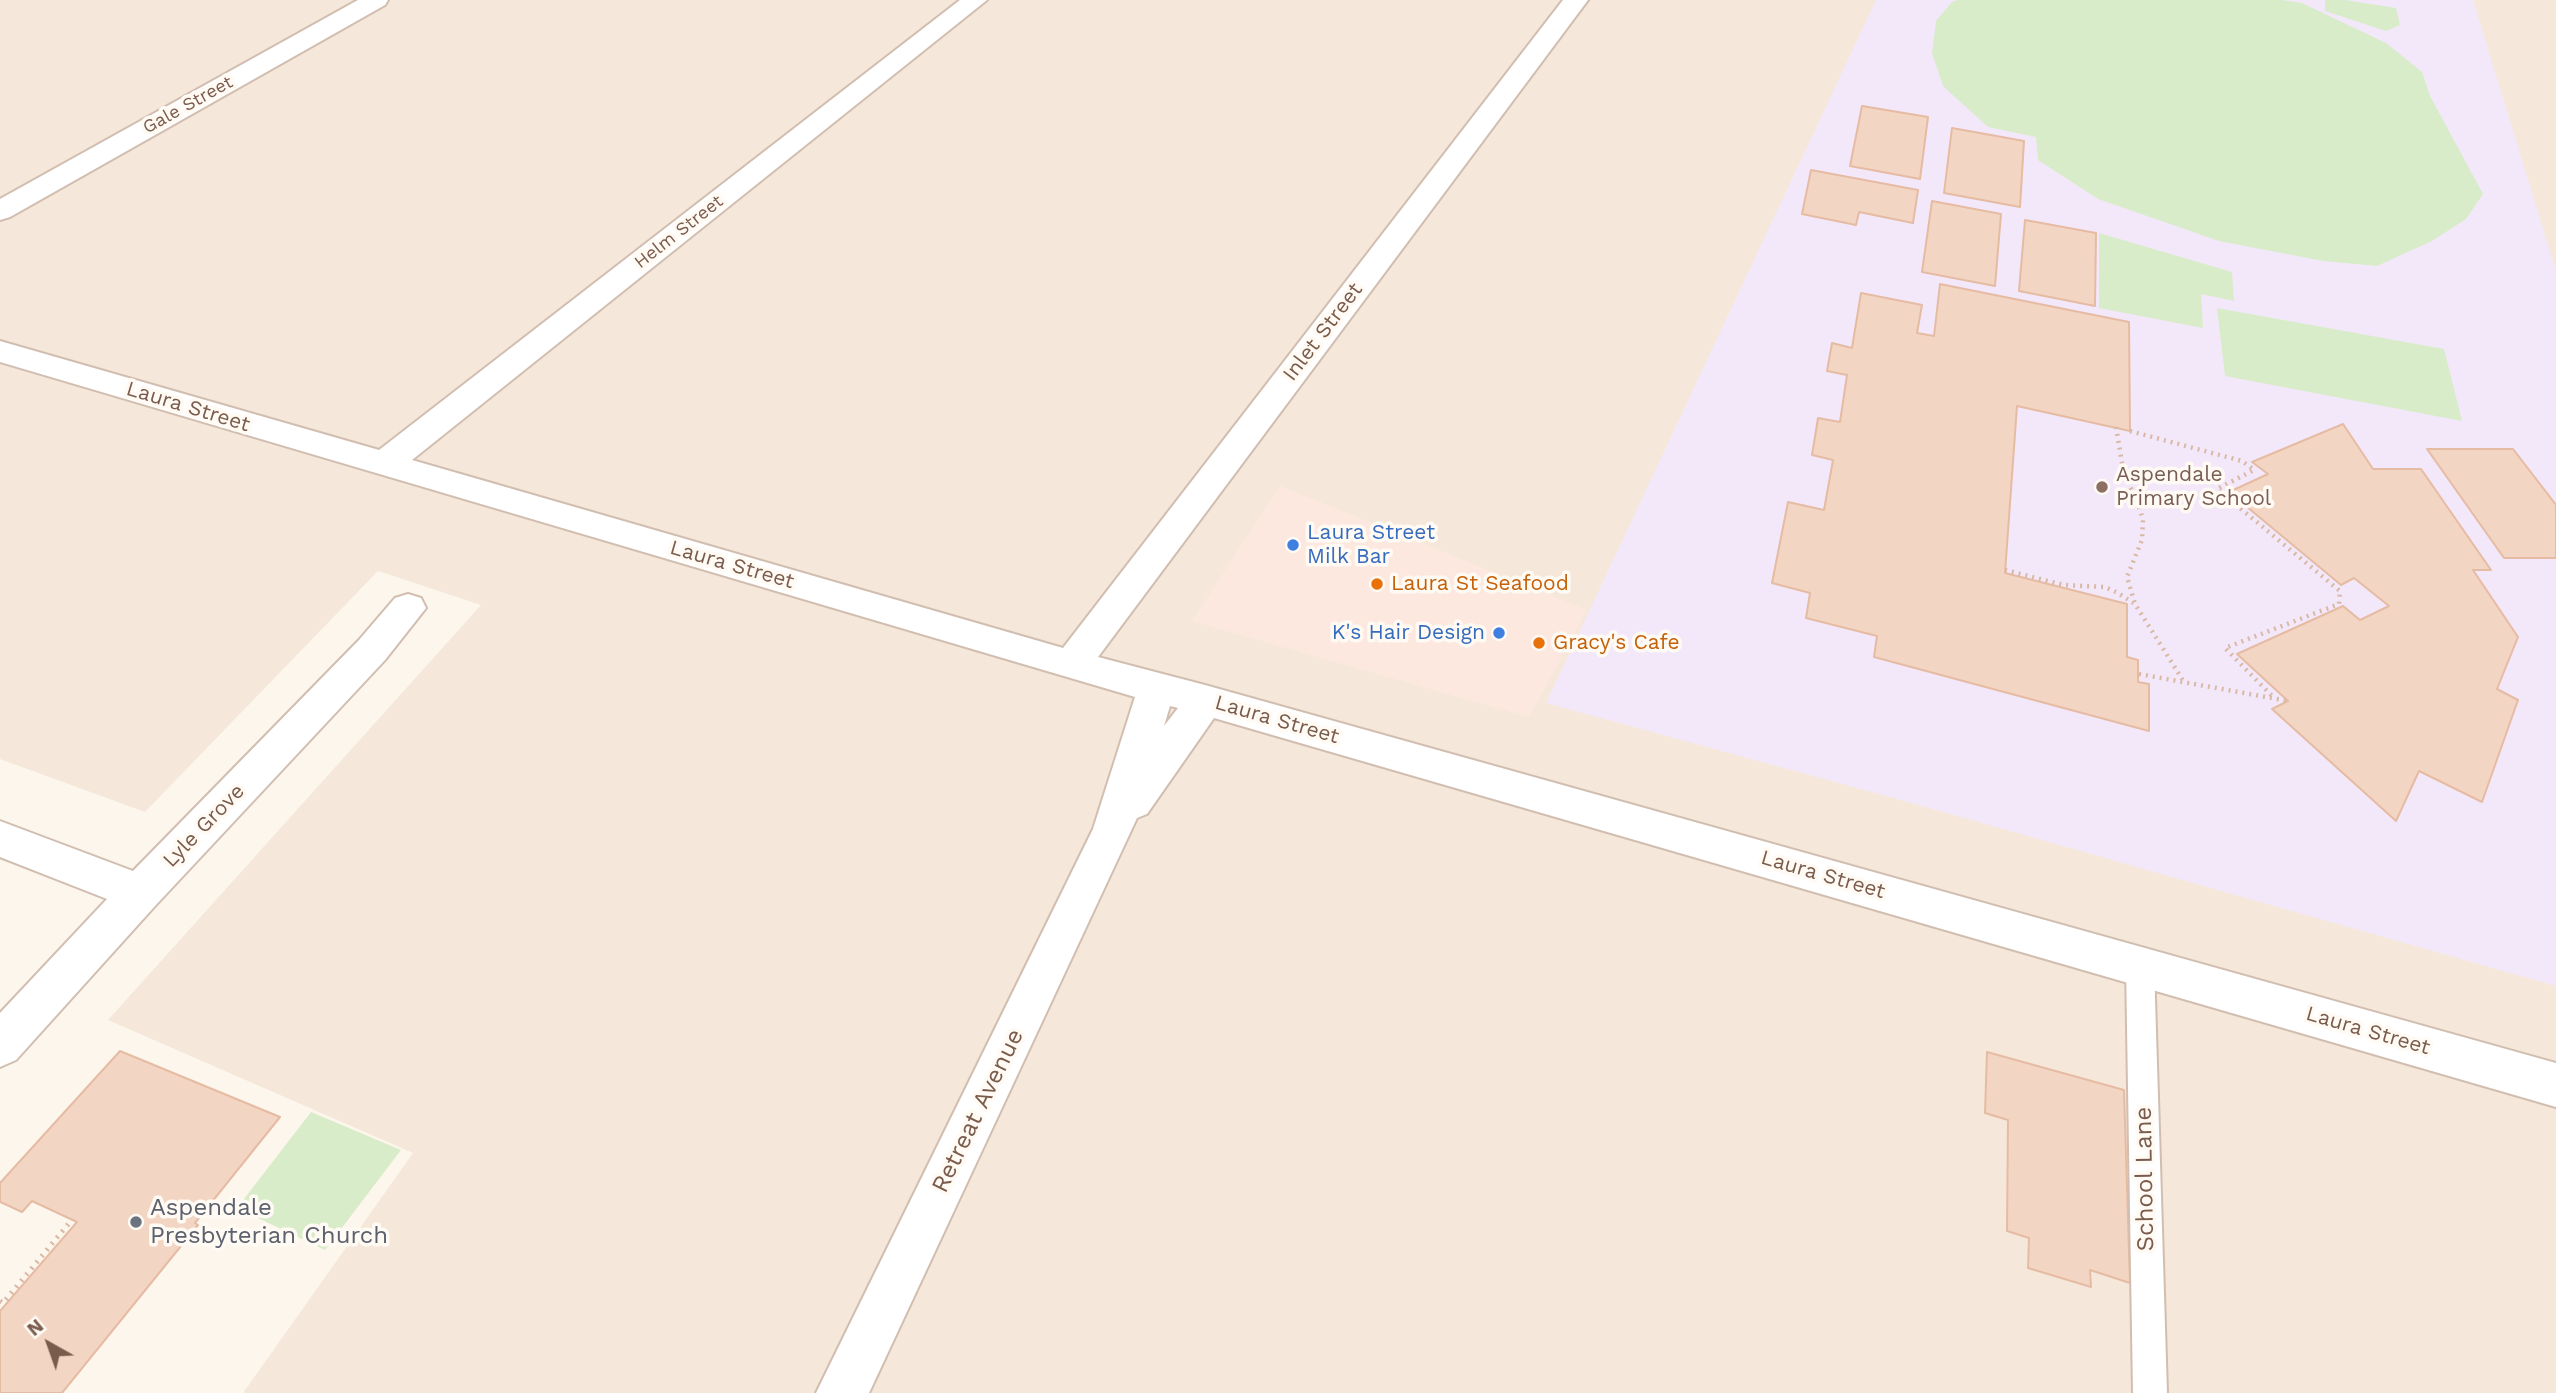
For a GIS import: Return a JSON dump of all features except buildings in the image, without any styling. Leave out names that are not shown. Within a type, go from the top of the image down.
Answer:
[{"type":"street","name":"Gale Street","points":[[0,211],[376,0]]},
{"type":"street","name":"Helm Street","points":[[383,465],[975,0]]},
{"type":"street","name":"Inlet Street","points":[[1071,665],[1576,0]]},
{"type":"street","name":"Laura Street","points":[[0,351],[1071,665],[1205,699],[2556,1086]]},
{"type":"street","name":"Lyle Grove","points":[[0,1045],[140,893],[372,650],[408,608]]},
{"type":"street","name":"Retreat Avenue","points":[[1114,830],[1157,687]]},
{"type":"street","name":"Retreat Avenue","points":[[842,1393],[1114,830],[1205,699]]},
{"type":"street","points":[[0,839],[140,893]]},
{"type":"lane","name":"School Lane","points":[[2140,965],[2150,1393]]},
{"type":"path","points":[[2116,428],[2124,475],[2137,500],[2143,520],[2142,540],[2127,577],[2135,604],[2184,682]]},
{"type":"path","points":[[2130,431],[2242,461],[2254,470],[2217,489],[2340,591],[2339,604],[2225,648],[2275,699]]},
{"type":"path","points":[[2006,570],[2064,585],[2105,587],[2135,604]]},
{"type":"path","points":[[2138,674],[2288,701]]},
{"type":"path","points":[[0,1301],[3,1303],[71,1222]]},
{"type":"shaded area","points":[[0,0],[2556,0],[2556,1393],[243,1393],[413,1153],[108,1020],[481,605],[378,571],[145,812],[0,759]]},
{"type":"shaded area","name":"Aspendale Primary School","points":[[1876,0],[2473,0],[2556,271],[2556,986],[1901,800],[1546,703]]},
{"type":"shaded area","points":[[1280,486],[1587,610],[1529,717],[1192,621]]},
{"type":"green space","points":[[2282,0],[2302,3],[2386,43],[2422,72],[2430,96],[2483,194],[2466,219],[2432,241],[2377,266],[2323,261],[2219,241],[2098,199],[2038,160],[2036,137],[1988,127],[1943,86],[1932,53],[1936,21],[1952,2]]},
{"type":"green space","points":[[2325,0],[2345,0],[2396,8],[2400,25],[2386,31],[2325,11]]},
{"type":"green space","points":[[2099,233],[2232,272],[2234,301],[2201,294],[2203,328],[2099,308]]},
{"type":"green space","points":[[2217,308],[2444,349],[2462,421],[2225,376]]},
{"type":"green space","points":[[311,1112],[401,1150],[325,1250],[237,1208]]},
{"type":"place","name":"Aspendale Primary School","points":[[2102,487]]},
{"type":"place","name":"Laura Street Milk Bar","points":[[1293,545]]},
{"type":"place","name":"Laura St Seafood","points":[[1377,584]]},
{"type":"place","name":"K's Hair Design","points":[[1499,633]]},
{"type":"place","name":"Gracy's Cafe","points":[[1539,643]]},
{"type":"place","name":"Aspendale Presbyterian Church","points":[[136,1222]]}]
